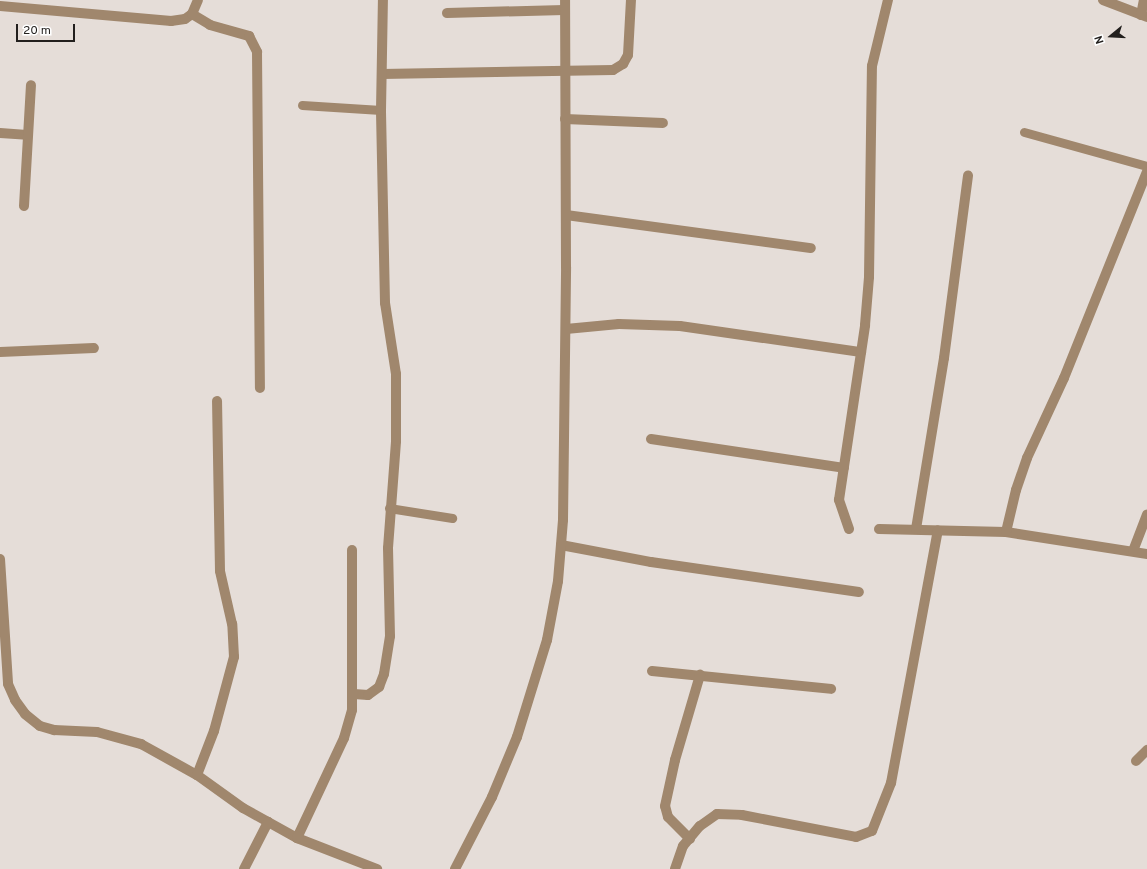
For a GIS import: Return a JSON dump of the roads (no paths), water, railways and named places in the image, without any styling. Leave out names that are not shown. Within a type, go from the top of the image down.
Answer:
[{"type":"street","points":[[0,6],[148,20],[178,20],[192,14],[198,0]]},
{"type":"street","points":[[354,694],[375,692],[384,674],[388,652],[391,614],[389,508],[396,441],[396,374],[385,303],[381,110],[383,0]]},
{"type":"street","points":[[382,74],[614,70],[623,64],[628,55],[632,0]]},
{"type":"street","points":[[849,529],[839,500],[861,352],[870,276],[872,66],[888,0]]},
{"type":"street","points":[[1103,0],[1144,16],[1144,0]]},
{"type":"street","points":[[447,13],[565,5],[566,329],[561,545],[558,581],[547,640],[532,696],[492,796],[455,869]]},
{"type":"street","points":[[192,14],[210,25],[249,36],[257,52],[260,388]]},
{"type":"street","points":[[24,206],[31,85]]},
{"type":"street","points":[[565,119],[663,123]]},
{"type":"street","points":[[0,133],[27,135]]},
{"type":"street","points":[[1006,532],[1016,490],[1027,458],[1064,378],[1147,172]]},
{"type":"street","points":[[916,529],[944,358],[968,176]]},
{"type":"street","points":[[566,215],[811,248]]},
{"type":"street","points":[[566,329],[619,324],[680,326],[861,352]]},
{"type":"street","points":[[0,352],[94,348]]},
{"type":"street","points":[[197,775],[214,731],[234,657],[232,624],[220,559],[217,401]]},
{"type":"street","points":[[651,439],[844,468]]},
{"type":"street","points":[[1133,551],[1147,515]]},
{"type":"street","points":[[879,529],[1006,532],[1147,554]]},
{"type":"street","points":[[675,869],[679,855],[690,838],[708,818],[717,814],[742,816],[856,837],[872,831],[891,784],[938,530]]},
{"type":"street","points":[[561,545],[651,562],[859,592]]},
{"type":"street","points":[[296,838],[344,738],[354,694],[352,550]]},
{"type":"street","points":[[0,559],[8,684],[14,700],[26,714],[40,726],[54,730],[97,732],[141,744],[197,775],[244,808],[296,838],[377,869]]},
{"type":"street","points":[[652,671],[831,689]]},
{"type":"street","points":[[690,838],[668,817],[666,806],[675,760],[700,675]]},
{"type":"street","points":[[1136,761],[1147,750]]},
{"type":"street","points":[[244,869],[268,822]]},
{"type":"lane","points":[[302,105],[381,110]]},
{"type":"lane","points":[[1024,132],[1147,166]]},
{"type":"lane","points":[[389,508],[452,518]]}]
